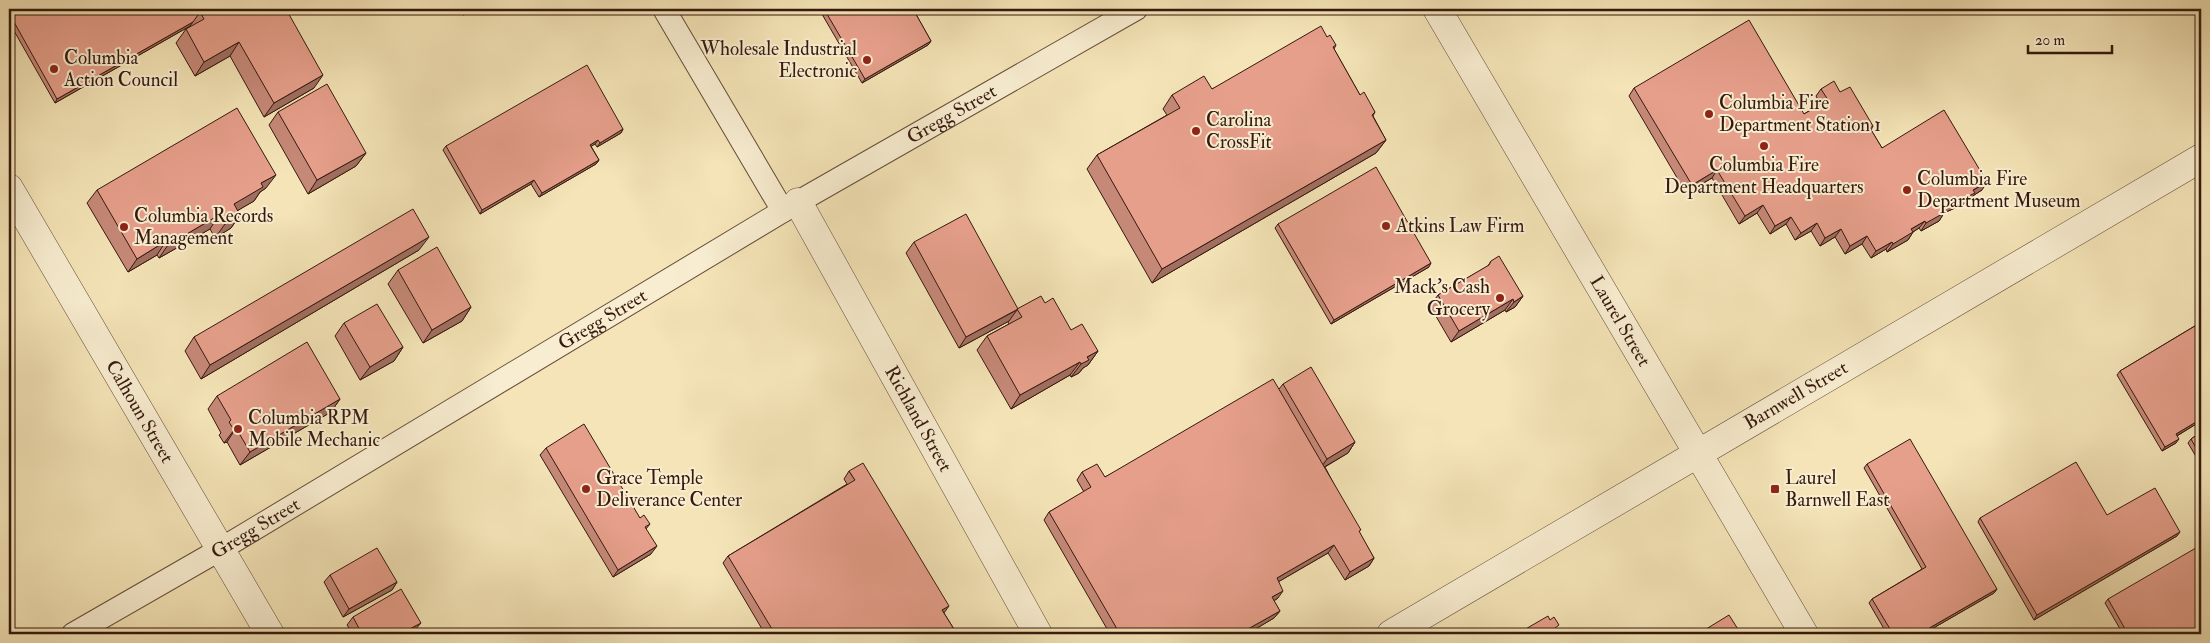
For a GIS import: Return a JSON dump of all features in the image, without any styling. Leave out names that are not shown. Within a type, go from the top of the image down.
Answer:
[{"type":"street","name":"Richland Street","points":[[664,9],[791,206],[1038,634]]},
{"type":"street","name":"Gregg Street","points":[[73,634],[220,549],[791,206],[1136,9]]},
{"type":"street","name":"Laurel Street","points":[[1437,9],[1804,634]]},
{"type":"street","name":"Barnwell Street","points":[[1391,634],[1697,452],[1937,314],[2201,158]]},
{"type":"street","name":"Calhoun Street","points":[[9,188],[270,634]]},
{"type":"building","points":[[9,9],[206,9],[200,12],[193,22],[57,99],[9,13]]},
{"type":"building","points":[[206,9],[286,9],[323,75],[274,103],[239,42],[204,62],[186,29],[204,19],[200,12]]},
{"type":"building","points":[[824,9],[913,9],[931,41],[865,79]]},
{"type":"building","name":"Columbia Fire Department Headquarters","points":[[1749,20],[1804,114],[1828,100],[1821,89],[1834,81],[1840,92],[1850,87],[1873,126],[1870,128],[1882,148],[1944,110],[1987,182],[1973,190],[1975,193],[1942,209],[1944,213],[1926,223],[1925,221],[1911,229],[1913,232],[1893,244],[1892,242],[1876,251],[1867,236],[1850,246],[1841,229],[1825,238],[1817,223],[1801,233],[1791,217],[1775,226],[1763,205],[1745,216],[1717,170],[1692,185],[1634,88]]},
{"type":"building","points":[[1321,26],[1327,37],[1330,35],[1336,45],[1333,47],[1360,95],[1364,92],[1375,112],[1372,115],[1386,140],[1162,269],[1097,155],[1180,108],[1172,95],[1204,76],[1212,89]]},
{"type":"building","points":[[587,65],[623,129],[600,143],[598,140],[590,145],[599,160],[542,193],[534,180],[482,210],[446,146]]},
{"type":"building","points":[[327,84],[366,153],[317,180],[278,112]]},
{"type":"building","points":[[237,108],[276,175],[261,183],[263,187],[234,204],[240,215],[225,224],[219,215],[168,245],[166,241],[137,259],[97,190]]},
{"type":"building","points":[[1376,167],[1431,263],[1334,320],[1278,224]]},
{"type":"building","points":[[413,209],[429,237],[210,365],[194,337]]},
{"type":"building","points":[[966,214],[1018,309],[966,337],[914,242]]},
{"type":"building","points":[[437,247],[471,307],[432,330],[398,270]]},
{"type":"building","points":[[1499,256],[1523,296],[1514,302],[1513,299],[1459,331],[1438,295],[1489,265],[1491,261]]},
{"type":"building","points":[[1041,296],[1045,303],[1053,298],[1071,330],[1082,324],[1098,351],[1087,357],[1089,360],[1081,364],[1080,362],[1020,395],[987,336],[1022,317],[1017,309]]},
{"type":"building","points":[[377,304],[403,347],[370,367],[344,323]]},
{"type":"building","points":[[2201,318],[2201,419],[2176,434],[2179,439],[2165,447],[2120,371],[2200,323]]},
{"type":"building","points":[[307,342],[340,399],[250,452],[236,428],[234,430],[229,422],[231,420],[217,396]]},
{"type":"building","points":[[1311,367],[1355,442],[1327,459],[1283,384]]},
{"type":"building","points":[[1273,379],[1361,530],[1359,531],[1374,558],[1350,572],[1334,545],[1277,578],[1283,591],[1272,597],[1280,611],[1239,634],[1120,634],[1049,512],[1091,487],[1082,472],[1097,464],[1105,477]]},
{"type":"building","name":"Grace Temple Deliverance Center","points":[[584,424],[640,518],[644,515],[650,524],[645,527],[657,546],[618,570],[546,448]]},
{"type":"building","points":[[2201,432],[2201,457],[2191,439]]},
{"type":"building","points":[[1910,439],[1997,589],[1919,634],[1893,634],[1872,599],[1926,567],[1867,464]]},
{"type":"building","points":[[2076,462],[2107,515],[2155,488],[2180,532],[2037,615],[1980,518]]},
{"type":"building","points":[[863,463],[949,606],[942,610],[957,634],[775,634],[728,556],[855,480],[849,471]]},
{"type":"building","points":[[2201,545],[2201,634],[2128,634],[2108,599]]},
{"type":"building","points":[[377,548],[397,582],[349,609],[330,575]]},
{"type":"building","points":[[401,589],[421,623],[400,634],[362,634],[353,617]]},
{"type":"building","points":[[1729,615],[1741,634],[1698,634]]},
{"type":"building","points":[[1548,616],[1550,620],[1554,617],[1559,625],[1555,628],[1559,634],[1517,634]]},
{"type":"place","name":"Wholesale Industrial Electronic","points":[[867,60]]},
{"type":"place","name":"Columbia Action Council","points":[[54,69]]},
{"type":"place","name":"Columbia Fire Department Station 1","points":[[1709,114]]},
{"type":"place","name":"Carolina CrossFit","points":[[1196,131]]},
{"type":"place","name":"Columbia Fire Department Headquarters","points":[[1764,146]]},
{"type":"place","name":"Columbia Fire Department Museum","points":[[1907,190]]},
{"type":"place","name":"Atkins Law Firm","points":[[1386,226]]},
{"type":"place","name":"Columbia Records Management","points":[[124,227]]},
{"type":"place","name":"Mack's Cash Grocery","points":[[1500,298]]},
{"type":"place","name":"Columbia RPM Mobile Mechanic","points":[[238,429]]},
{"type":"place","name":"Grace Temple Deliverance Center","points":[[586,489]]},
{"type":"place","name":"Laurel Barnwell East","points":[[1775,489]]}]
